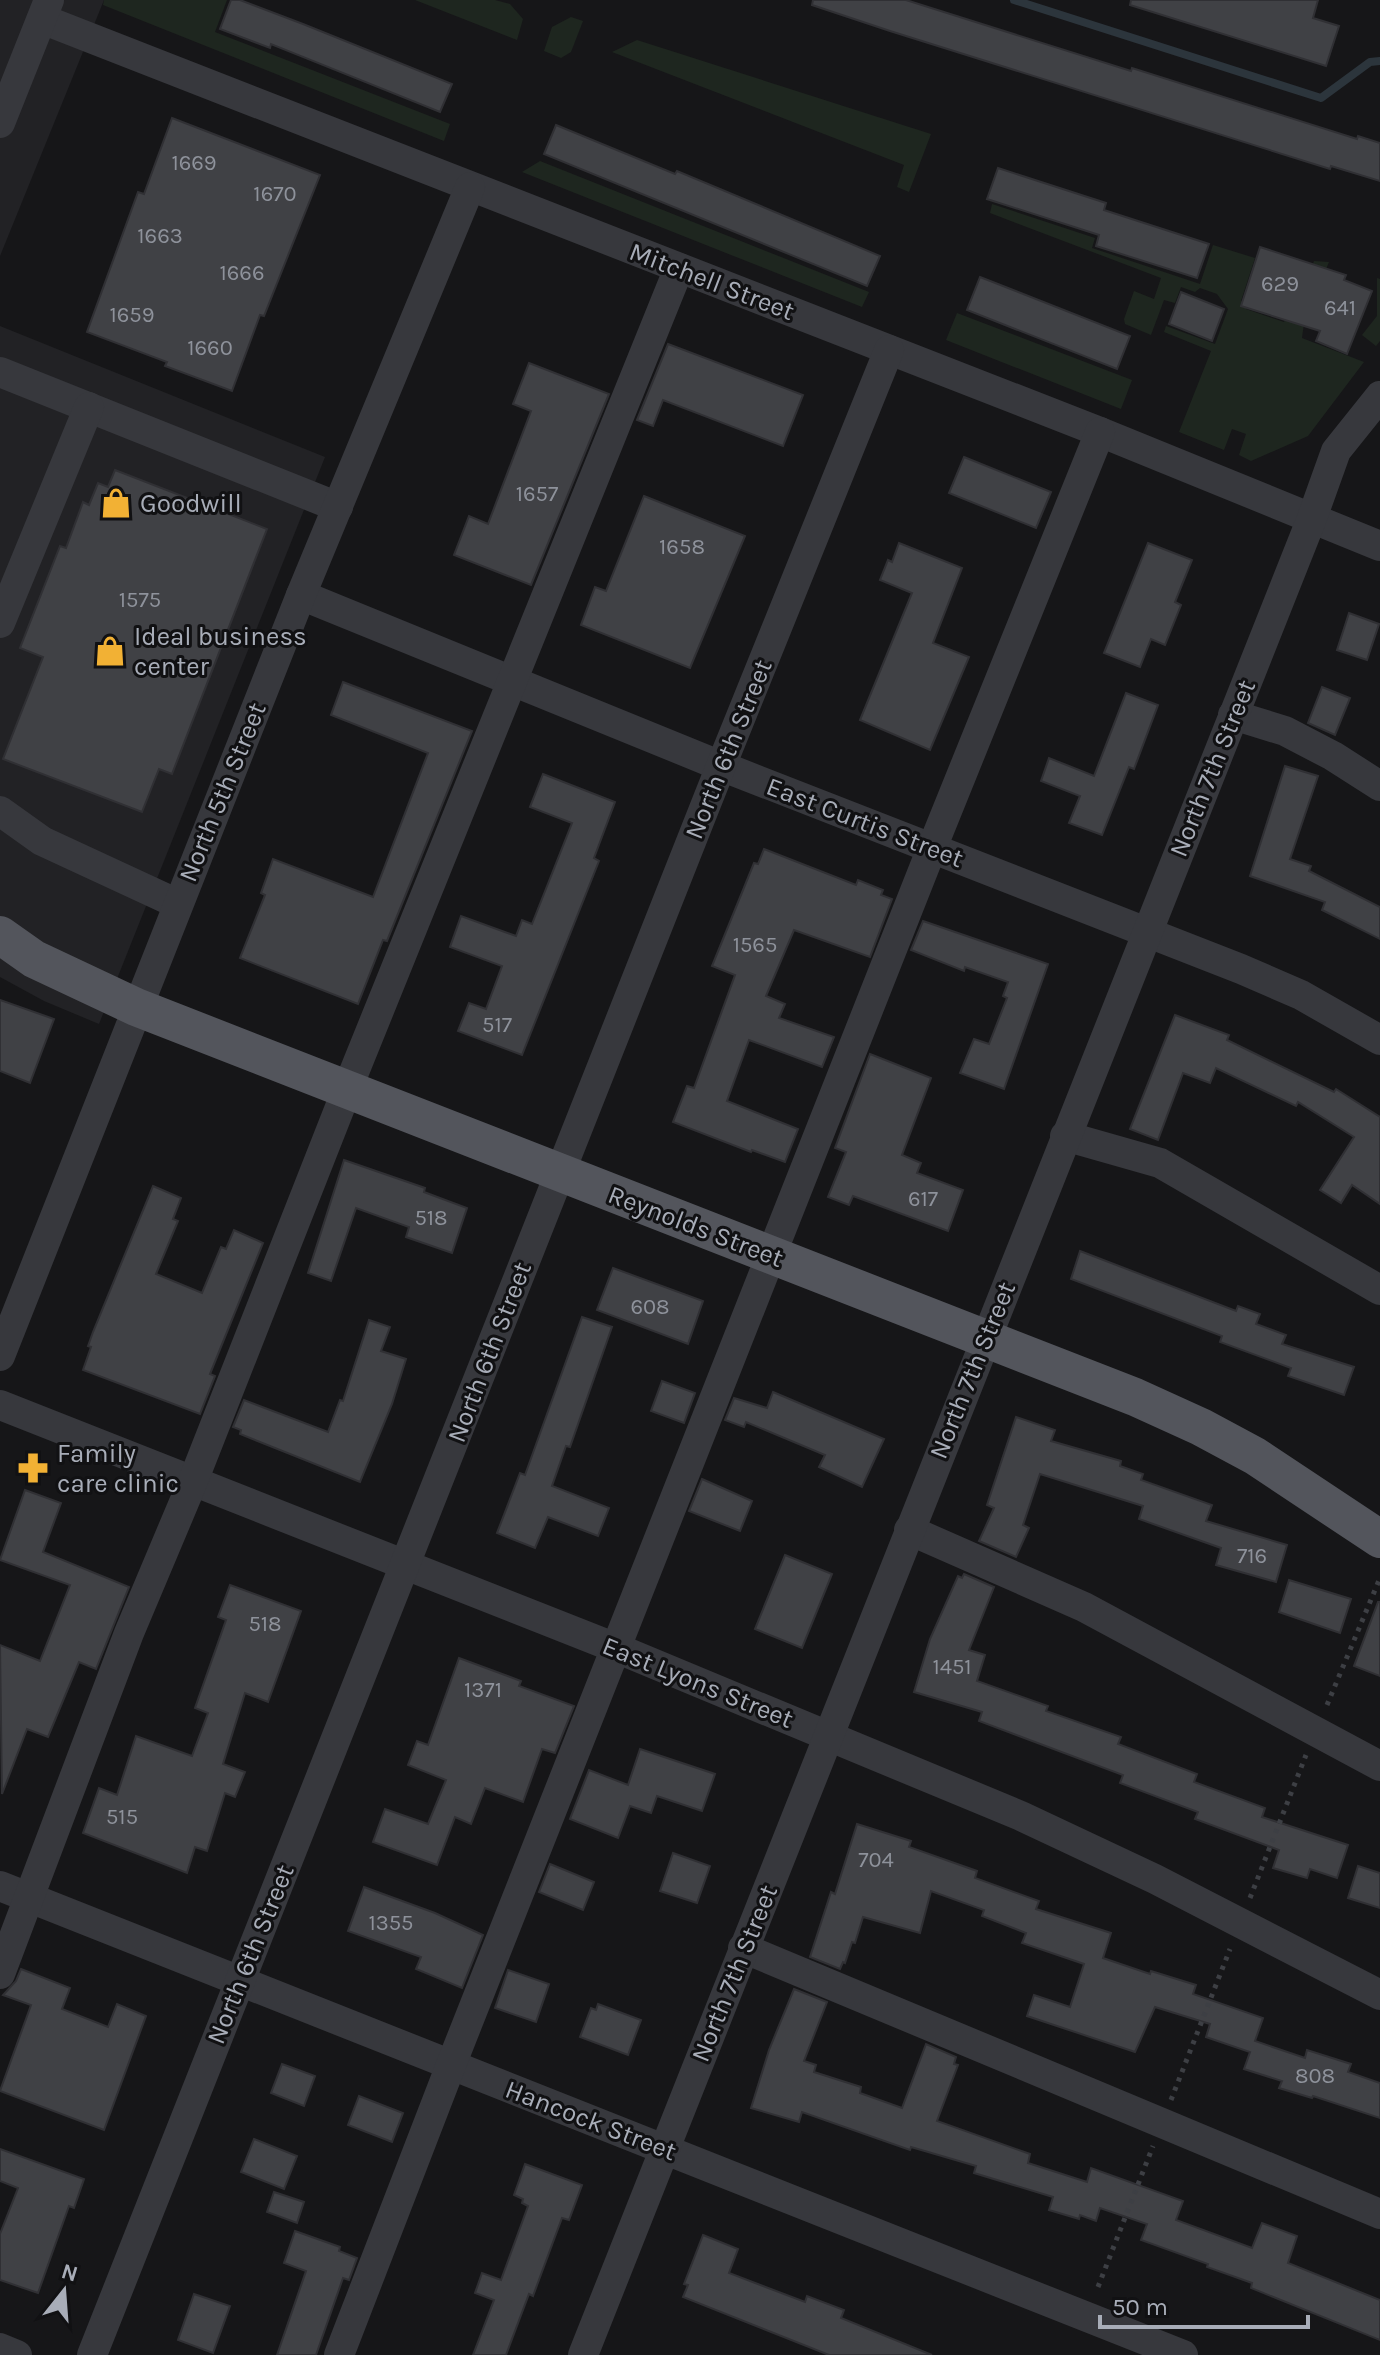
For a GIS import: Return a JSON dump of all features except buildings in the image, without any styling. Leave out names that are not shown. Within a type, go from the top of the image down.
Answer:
[{"type":"main road","name":"Reynolds Street","points":[[0,935],[34,959],[136,1007],[348,1087],[1135,1397],[1255,1456],[1380,1539]]},
{"type":"street","points":[[0,123],[46,9]]},
{"type":"street","name":"Mitchell Street","points":[[46,9],[470,187],[1100,432],[1380,546]]},
{"type":"street","name":"North 5th Street","points":[[0,1356],[301,595],[470,187]]},
{"type":"street","points":[[0,1974],[123,1648],[193,1481],[348,1087],[679,268]]},
{"type":"street","name":"North 6th Street","points":[[92,2355],[721,766],[889,350]]},
{"type":"street","points":[[2,378],[89,407],[338,507]]},
{"type":"street","name":"North 7th Street","points":[[583,2355],[1336,451],[1380,396]]},
{"type":"street","points":[[0,623],[89,407]]},
{"type":"street","points":[[339,2355],[932,848],[1100,432]]},
{"type":"street","name":"East Curtis Street","points":[[301,595],[721,766],[1301,995],[1380,1040]]},
{"type":"street","points":[[1233,715],[1285,731],[1333,756],[1380,786]]},
{"type":"street","points":[[0,811],[42,841],[178,904]]},
{"type":"street","points":[[1065,1136],[1160,1163],[1380,1290]]},
{"type":"street","name":"East Lyons Street","points":[[0,1405],[616,1648],[1045,1827],[1155,1879],[1380,1995]]},
{"type":"street","points":[[909,1530],[1084,1607],[1380,1766]]},
{"type":"street","name":"Hancock Street","points":[[0,1886],[1183,2355]]},
{"type":"street","points":[[743,1948],[1380,2214]]},
{"type":"street","points":[[0,2348],[17,2355]]},
{"type":"shaded area","points":[[0,0],[104,0],[0,256]]},
{"type":"shaded area","points":[[104,0],[227,0],[215,32],[450,124],[444,141],[103,5]]},
{"type":"shaded area","points":[[415,0],[495,0],[510,4],[523,19],[517,40]]},
{"type":"shaded area","points":[[571,17],[583,21],[571,52],[561,58],[544,51],[552,27]]},
{"type":"shaded area","points":[[637,40],[931,134],[909,192],[897,187],[904,165],[612,52]]},
{"type":"shaded area","points":[[540,161],[869,292],[862,307],[522,172]]},
{"type":"shaded area","points":[[992,204],[1095,238],[1092,248],[1200,284],[1213,245],[1255,258],[1241,301],[1255,280],[1246,309],[1284,322],[1295,291],[1303,294],[1314,261],[1329,262],[1304,323],[1302,338],[1364,362],[1308,436],[1251,461],[1239,455],[1246,434],[1232,429],[1224,450],[1179,432],[1211,351],[1164,332],[1166,326],[1215,344],[1228,309],[1217,294],[1200,288],[1195,292],[1181,287],[1175,303],[1164,300],[1151,335],[1125,324],[1124,319],[1134,291],[1154,299],[1161,278],[990,213]]},
{"type":"shaded area","points":[[1377,278],[1380,279],[1380,341],[1376,346],[1362,335],[1377,316]]},
{"type":"shaded area","points":[[957,313],[1132,380],[1121,409],[946,340]]},
{"type":"shaded area","points":[[0,326],[325,457],[99,1024],[44,1001],[0,977]]},
{"type":"waterway","points":[[1014,0],[1321,98],[1370,62],[1380,61]]},
{"type":"place","name":"Goodwill","points":[[116,503]]},
{"type":"place","name":"Ideal business center","points":[[110,651]]},
{"type":"place","name":"Family care clinic","points":[[33,1468]]}]
